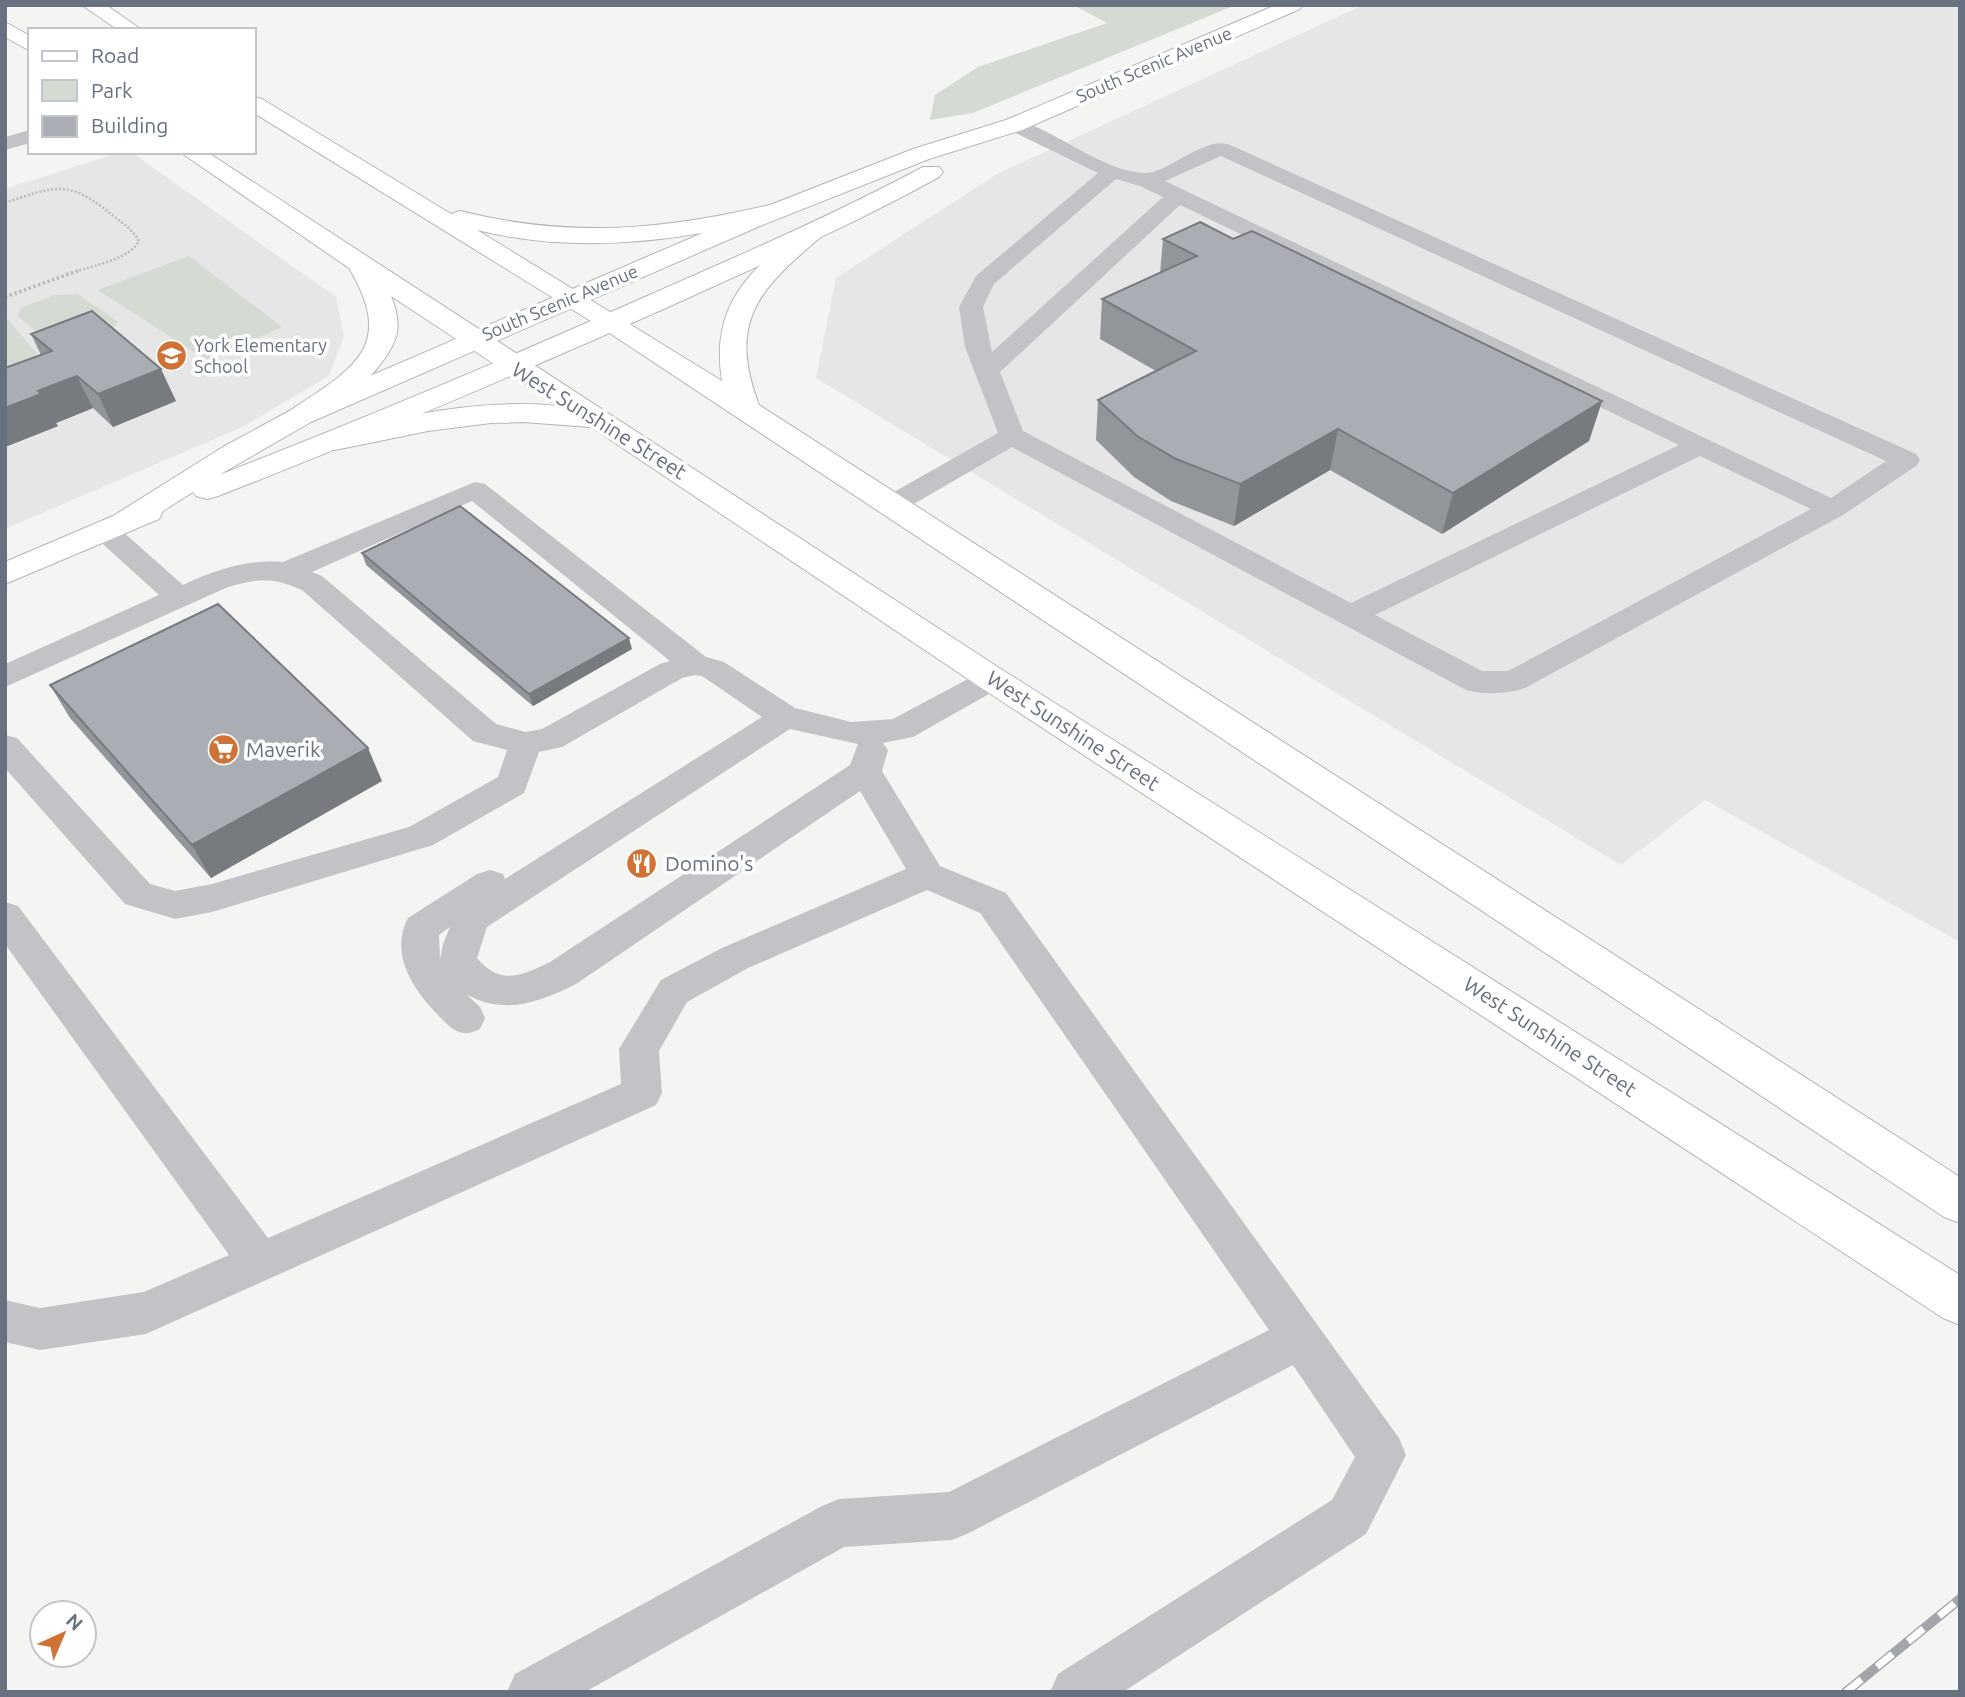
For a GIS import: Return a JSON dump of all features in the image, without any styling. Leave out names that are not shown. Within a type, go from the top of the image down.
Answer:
[{"type":"main road","points":[[92,5],[129,28]]},
{"type":"main road","name":"South Scenic Avenue","points":[[115,525],[233,453],[301,416],[473,340],[778,210],[921,155],[1014,125],[1293,5]]},
{"type":"main road","points":[[5,28],[28,44]]},
{"type":"main road","points":[[256,105],[611,322],[1951,1196]]},
{"type":"main road","name":"South Scenic Avenue","points":[[5,574],[115,525],[335,441],[513,366],[899,190],[1014,125]]},
{"type":"main road","name":"West Sunshine Street","points":[[194,154],[992,679],[1960,1302]]},
{"type":"main road","points":[[419,205],[480,224],[510,230],[605,237],[679,232],[778,210]]},
{"type":"main road","points":[[747,412],[732,371],[732,331],[751,290],[764,273],[813,231]]},
{"type":"main road","points":[[301,416],[345,386],[367,366],[385,332],[379,297],[360,265]]},
{"type":"main road","points":[[335,441],[418,424],[525,412],[592,420],[623,434]]},
{"type":"lane","points":[[1014,125],[1112,172],[1148,181],[1178,195],[1832,509]]},
{"type":"lane","points":[[5,144],[28,137]]},
{"type":"lane","points":[[1112,172],[984,281],[971,307],[977,348],[1012,436],[1477,682],[1514,681],[1832,509],[1906,460],[1221,148],[1148,181]]},
{"type":"lane","points":[[985,372],[1178,195]]},
{"type":"lane","points":[[890,506],[1012,436]]},
{"type":"lane","points":[[1351,615],[1701,445]]},
{"type":"lane","points":[[286,572],[475,491],[695,664],[713,669],[775,710],[851,733],[877,733],[901,729],[992,679]]},
{"type":"lane","points":[[115,525],[180,598]]},
{"type":"lane","points":[[5,677],[218,580],[259,569],[286,572],[312,583],[485,733],[526,743],[550,739],[671,671],[695,664]]},
{"type":"lane","points":[[775,710],[473,918],[461,944],[458,961],[467,976],[496,992],[518,992],[563,973],[864,771],[877,733]]},
{"type":"lane","points":[[466,1018],[430,982],[417,950],[421,929],[775,710]]},
{"type":"lane","points":[[5,746],[138,894],[175,905],[212,898],[421,836],[512,784],[526,743]]},
{"type":"lane","points":[[864,771],[927,875],[993,903],[1382,1455],[1349,1517],[1076,1692]]},
{"type":"lane","points":[[5,1321],[40,1329],[146,1313],[642,1093],[639,1049],[674,991],[735,958],[927,875]]},
{"type":"lane","points":[[5,916],[260,1262]]},
{"type":"lane","points":[[533,1692],[839,1523],[952,1516],[1224,1379],[1300,1337]]},
{"type":"path","points":[[5,203],[52,189],[72,189],[83,194],[135,234],[139,241],[136,247],[127,253],[5,297]]},
{"type":"shaded area","points":[[1363,5],[1960,5],[1960,942],[1705,800],[1621,865],[816,378],[836,278],[997,174]]},
{"type":"shaded area","name":"York Elementary School","points":[[115,154],[134,154],[336,297],[344,336],[329,376],[242,427],[5,529],[5,189]]},
{"type":"green space","points":[[1073,5],[1236,5],[973,113],[930,120],[935,95],[978,67],[1107,23]]},
{"type":"green space","points":[[189,256],[282,327],[206,360],[98,290]]},
{"type":"green space","points":[[78,294],[118,322],[105,336],[56,348],[17,316],[22,307],[55,295]]},
{"type":"green space","points":[[5,316],[43,361],[5,375]]},
{"type":"building","points":[[1200,222],[1233,239],[1252,231],[1602,401],[1453,493],[1338,429],[1240,484],[1176,459],[1137,436],[1098,400],[1196,351],[1102,299],[1197,256],[1163,239]]},
{"type":"building","points":[[92,311],[161,369],[98,394],[77,376],[38,391],[41,394],[5,408],[5,368],[52,351],[31,334]]},
{"type":"building","points":[[460,506],[629,638],[529,694],[362,553]]},
{"type":"building","name":"Maverik","points":[[218,604],[368,748],[192,845],[50,685]]},
{"type":"railway","points":[[1846,1692],[1960,1599]]},
{"type":"place","name":"York Elementary School","points":[[171,356]]},
{"type":"place","name":"Maverik","points":[[223,750]]},
{"type":"place","name":"Domino's","points":[[642,864]]}]
